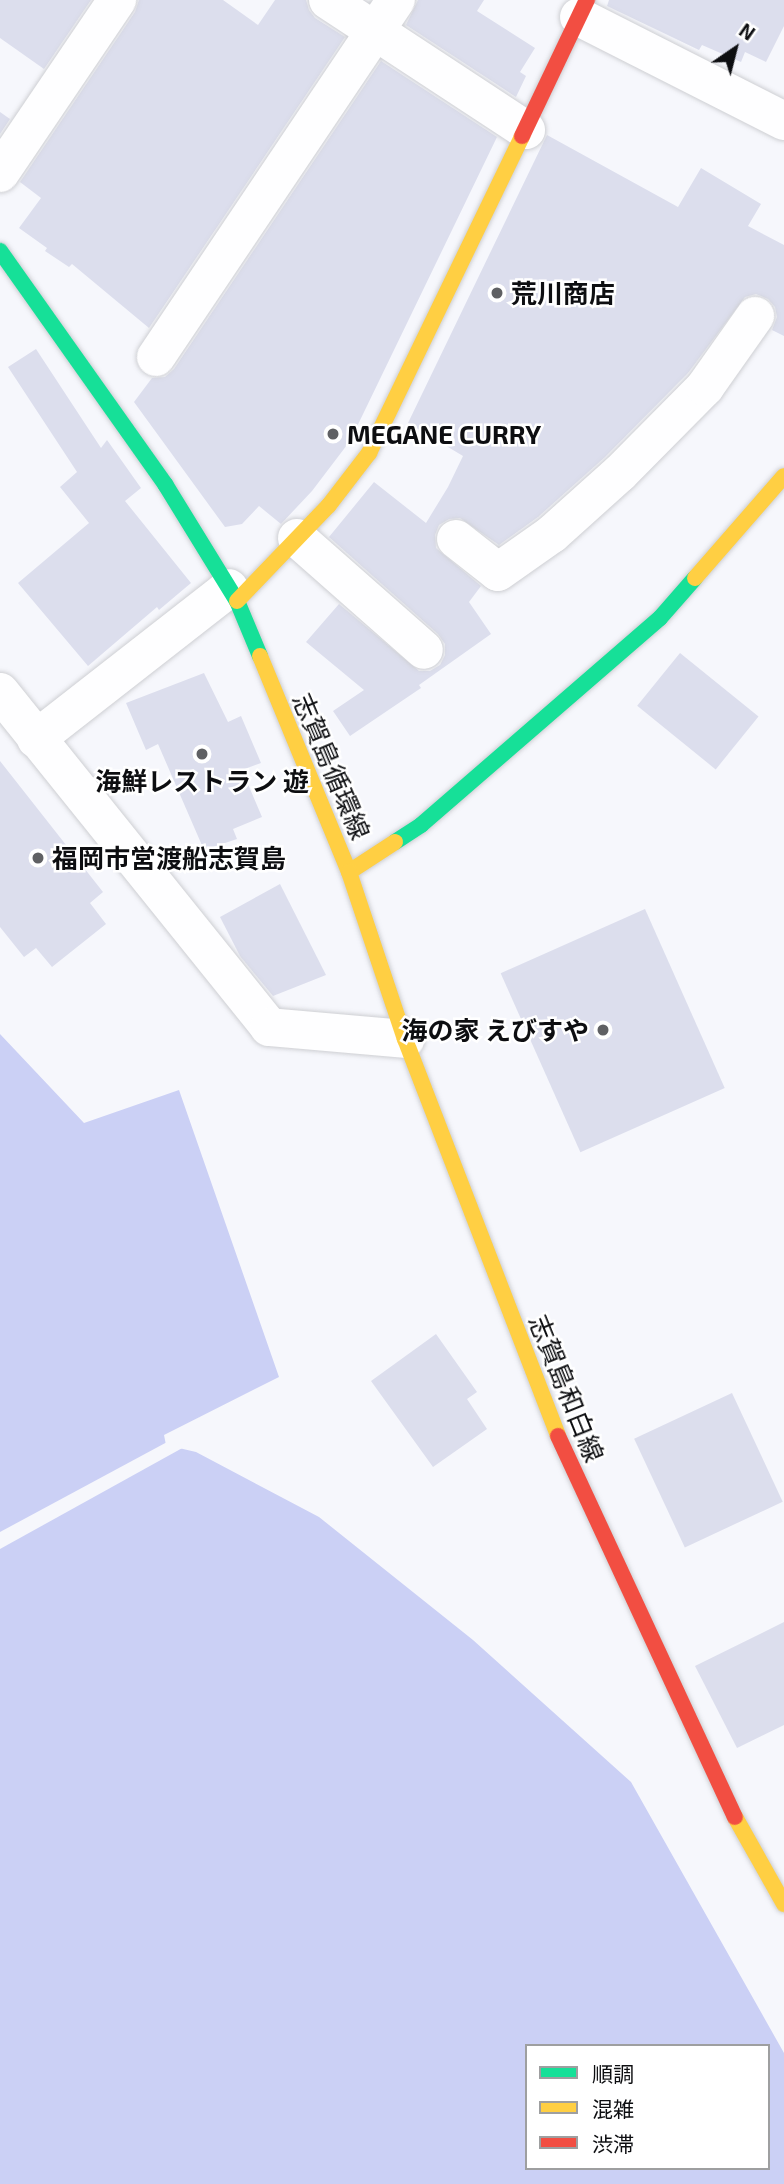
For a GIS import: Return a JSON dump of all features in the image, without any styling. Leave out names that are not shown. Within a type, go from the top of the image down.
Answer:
[{"type":"main road","points":[[233,595],[298,538],[329,505],[369,453],[583,9]]},
{"type":"main road","name":"志賀島循環線","points":[[0,251],[165,484],[233,595],[349,872],[421,825],[660,618],[784,476]]},
{"type":"main road","name":"志賀島和白線","points":[[349,872],[405,1039],[554,1428],[744,1837],[784,1904]]},
{"type":"street","points":[[0,173],[117,0]]},
{"type":"street","points":[[328,0],[526,130]]},
{"type":"street","points":[[156,357],[376,34],[396,0]]},
{"type":"street","points":[[583,9],[784,121]]},
{"type":"street","points":[[456,539],[498,572],[552,534],[620,473],[705,387],[755,316]]},
{"type":"street","points":[[298,538],[424,650]]},
{"type":"street","points":[[36,739],[233,595]]},
{"type":"street","points":[[0,692],[270,1027],[405,1039]]},
{"type":"water","points":[[0,1034],[84,1123],[179,1090],[279,1377],[164,1435],[166,1445],[196,1452],[319,1517],[473,1640],[631,1782],[784,2053],[784,2184],[0,2184]]},
{"type":"pier","points":[[169,1441],[186,1446],[0,1549],[0,1532]]},
{"type":"building","points":[[0,0],[91,0],[44,69],[0,38]]},
{"type":"building","points":[[139,0],[223,0],[258,25],[275,0],[306,0],[315,18],[345,37],[149,328],[72,264],[69,267],[45,251],[47,248],[19,228],[41,198],[20,182],[135,12]]},
{"type":"building","points":[[418,0],[484,0],[477,11],[535,48],[520,72],[526,76],[516,97],[406,25]]},
{"type":"building","points":[[609,0],[784,0],[784,26],[766,62],[745,52],[741,62],[702,45],[699,50],[607,6]]},
{"type":"building","points":[[381,61],[497,137],[350,441],[312,491],[281,524],[259,506],[242,524],[225,527],[134,402],[152,378],[165,377],[174,369]]},
{"type":"building","points":[[0,112],[10,119],[0,134]]},
{"type":"building","points":[[547,135],[678,207],[701,168],[761,204],[748,226],[784,245],[784,336],[772,330],[777,317],[775,307],[768,299],[756,294],[745,297],[688,373],[605,457],[538,517],[499,545],[460,518],[449,519],[439,525],[435,535],[436,548],[481,586],[469,602],[491,634],[419,685],[421,688],[350,736],[333,711],[364,690],[306,642],[339,604],[419,671],[430,671],[440,665],[445,655],[445,644],[438,634],[329,537],[374,482],[426,523],[448,487],[463,456],[408,423]]},
{"type":"building","points":[[36,349],[101,448],[107,440],[141,488],[125,501],[191,583],[159,610],[157,607],[88,666],[18,583],[89,523],[60,487],[77,472],[8,367]]},
{"type":"building","points":[[680,653],[758,717],[716,769],[637,706]]},
{"type":"building","points":[[204,673],[228,722],[241,716],[261,763],[242,770],[262,817],[233,829],[237,839],[204,850],[158,744],[146,750],[126,703]]},
{"type":"building","name":"福岡市営渡船志賀島","points":[[0,761],[103,892],[90,903],[106,924],[52,967],[36,948],[24,957],[0,927]]},
{"type":"building","points":[[280,884],[326,975],[273,996],[240,956],[220,917]]},
{"type":"building","points":[[645,909],[725,1088],[580,1152],[501,973]]},
{"type":"building","points":[[436,1334],[477,1392],[467,1399],[487,1429],[433,1467],[371,1381]]},
{"type":"building","points":[[732,1393],[783,1502],[685,1547],[634,1439]]},
{"type":"building","points":[[784,1622],[784,1725],[737,1748],[695,1666]]},
{"type":"traffic: fast","points":[[0,251],[165,484],[237,601],[260,656]]},
{"type":"traffic: fast","points":[[395,842],[421,825],[660,618],[695,578]]},
{"type":"traffic: slow","points":[[237,601],[329,505],[369,453],[522,136]]},
{"type":"traffic: slow","points":[[695,578],[784,476]]},
{"type":"traffic: slow","points":[[260,656],[349,872],[395,842]]},
{"type":"traffic: slow","points":[[349,872],[405,1039],[558,1436]]},
{"type":"traffic: slow","points":[[735,1817],[784,1904]]},
{"type":"traffic: jam","points":[[522,136],[587,0]]},
{"type":"traffic: jam","points":[[558,1436],[735,1817]]},
{"type":"place","name":"荒川商店","points":[[497,293]]},
{"type":"place","name":"MEGANE CURRY","points":[[333,434]]},
{"type":"place","name":"海鮮レストラン 遊","points":[[202,754]]},
{"type":"place","name":"福岡市営渡船志賀島","points":[[38,858]]},
{"type":"place","name":"海の家 えびすや","points":[[603,1030]]}]
